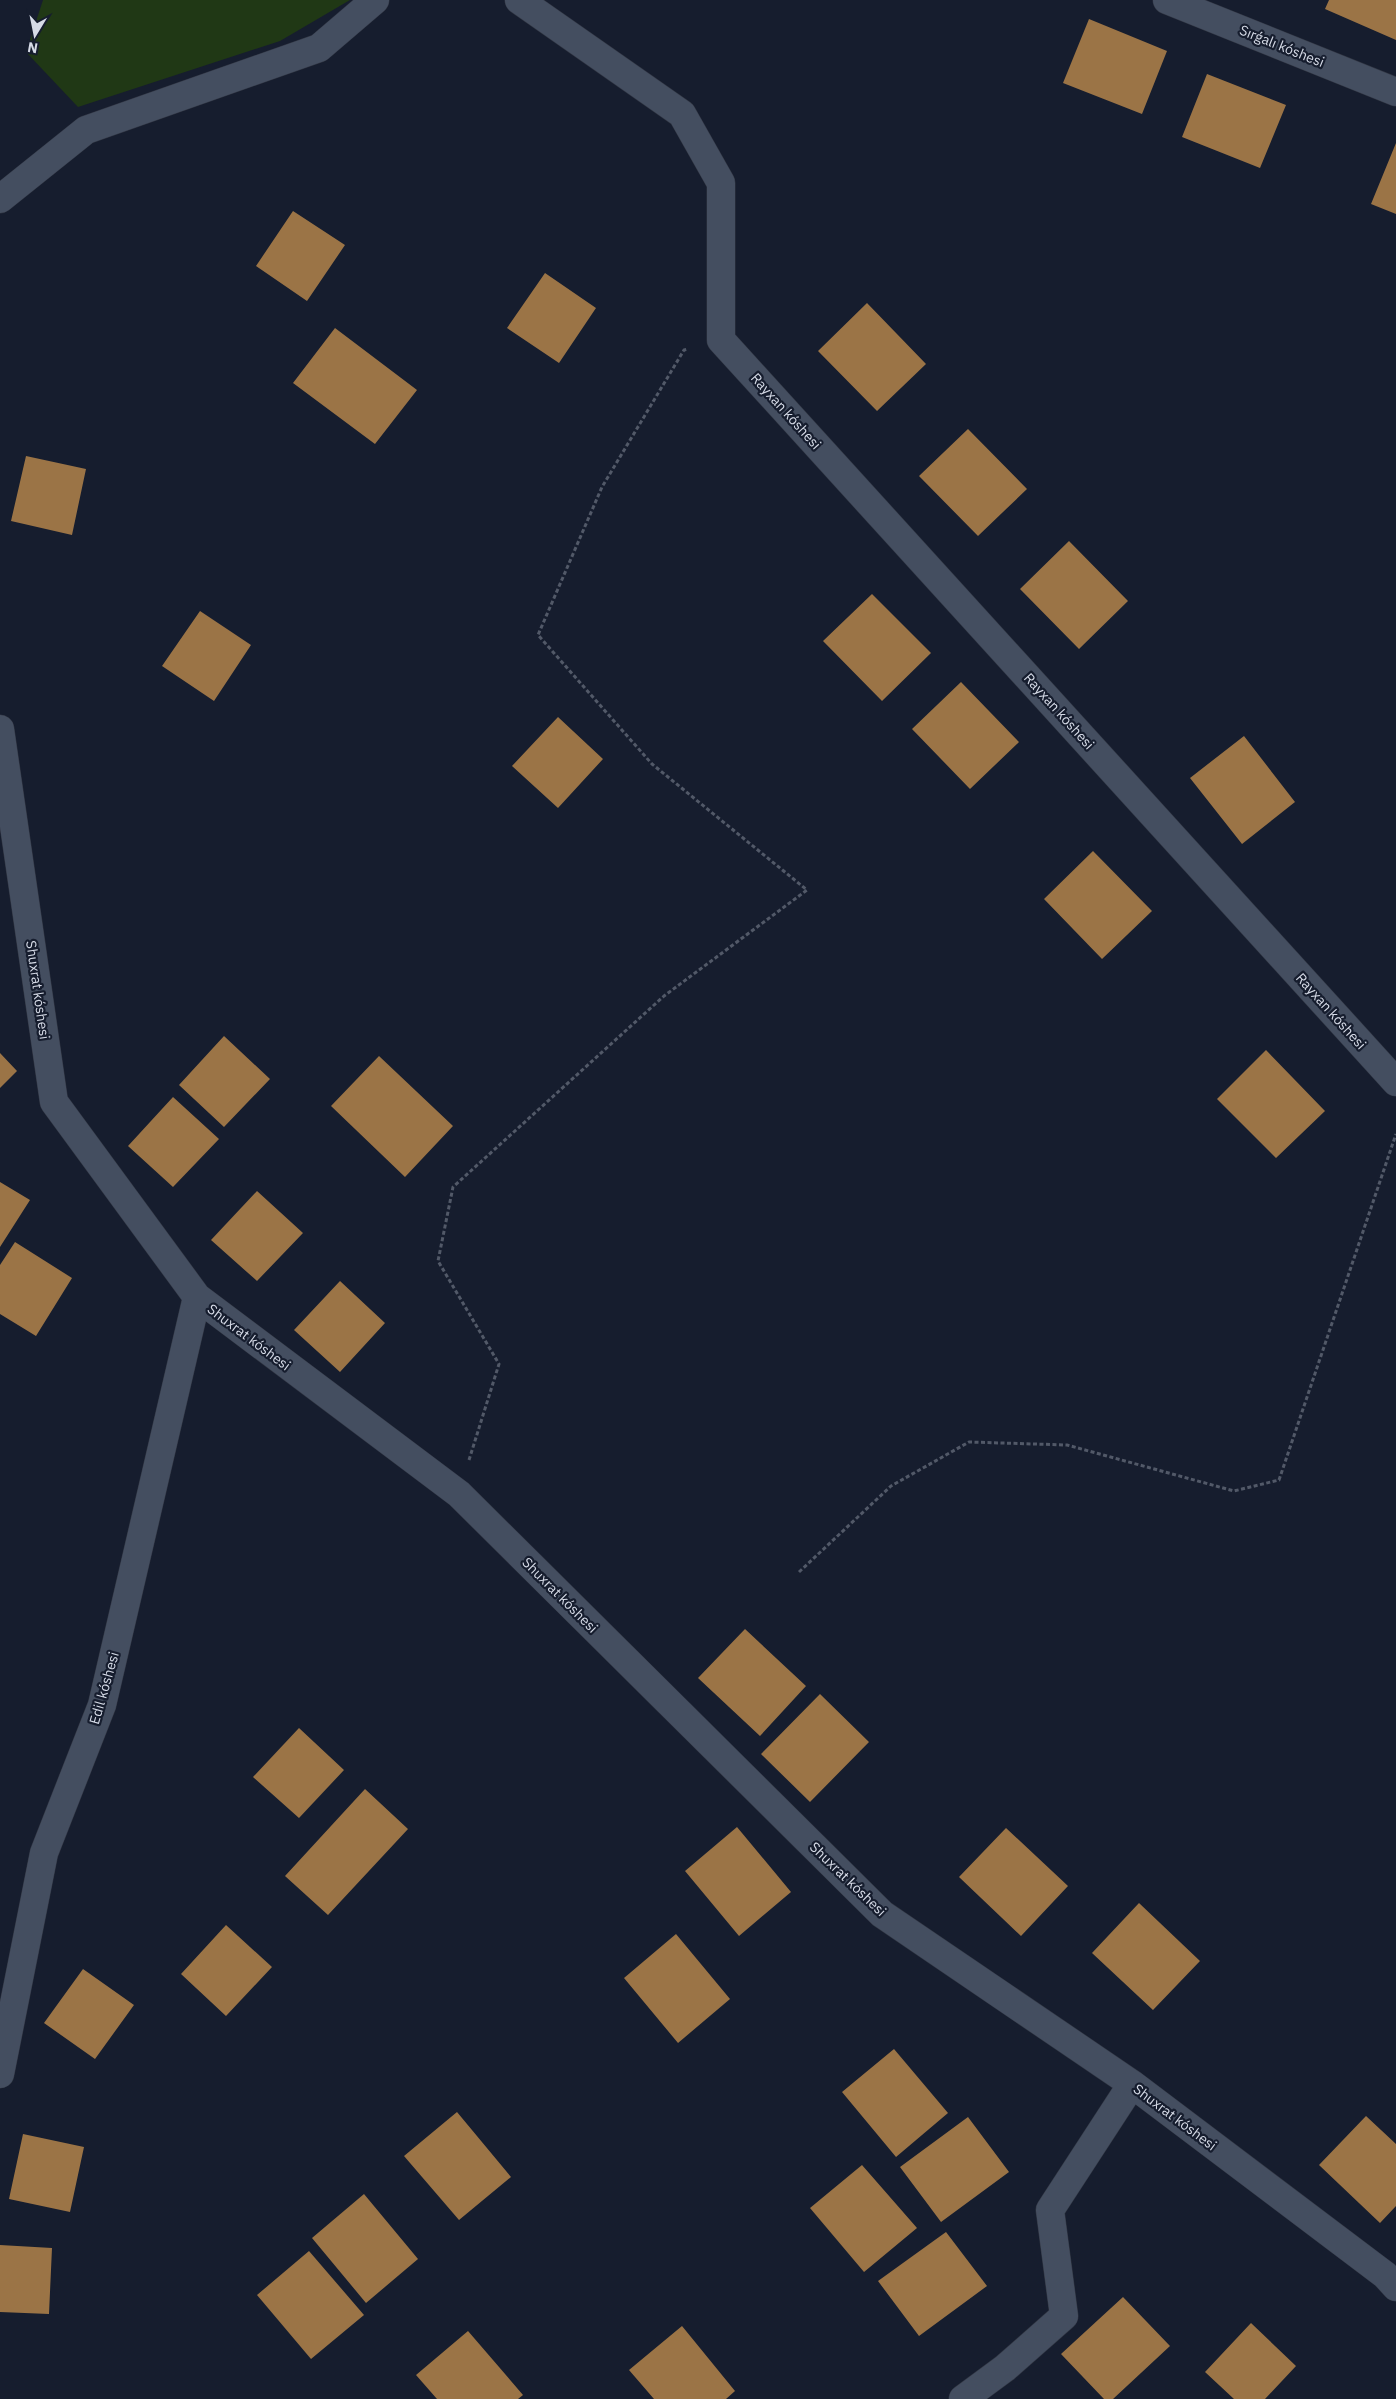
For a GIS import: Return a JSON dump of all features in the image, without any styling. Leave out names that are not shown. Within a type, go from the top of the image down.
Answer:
[{"type":"street","points":[[0,199],[86,130],[319,48],[376,0]]},
{"type":"street","points":[[519,0],[682,114],[721,183],[721,340]]},
{"type":"street","name":"Sırǵalı kóshesi","points":[[1168,0],[1396,92]]},
{"type":"street","name":"Rayxan kóshesi","points":[[721,340],[1396,1082]]},
{"type":"street","name":"Shuxrat kóshesi","points":[[0,729],[54,1102],[197,1297],[459,1494],[882,1914],[1132,2084],[1385,2274],[1396,2287]]},
{"type":"street","name":"Edil kóshesi","points":[[0,2074],[44,1853],[102,1705],[197,1297]]},
{"type":"street","points":[[964,2399],[1005,2368],[1064,2316],[1050,2210],[1132,2084]]},
{"type":"path","points":[[459,1494],[499,1364],[438,1261],[453,1187],[664,996],[807,890],[652,764],[538,635],[602,487],[684,350],[721,340]]},
{"type":"path","points":[[799,1572],[891,1486],[969,1442],[1067,1445],[1234,1491],[1278,1480],[1396,1134]]},
{"type":"green space","points":[[43,0],[350,0],[280,41],[78,107],[26,52]]},
{"type":"building","points":[[1329,0],[1396,0],[1396,40],[1325,9]]},
{"type":"building","points":[[1089,19],[1167,51],[1142,114],[1063,83]]},
{"type":"building","points":[[1207,74],[1286,105],[1260,168],[1182,137]]},
{"type":"building","points":[[1396,143],[1396,214],[1371,204]]},
{"type":"building","points":[[293,211],[345,245],[307,301],[256,266]]},
{"type":"building","points":[[545,273],[596,308],[559,363],[507,328]]},
{"type":"building","points":[[867,303],[926,364],[877,411],[818,351]]},
{"type":"building","points":[[335,328],[417,390],[375,444],[293,383]]},
{"type":"building","points":[[968,429],[1027,489],[978,536],[919,476]]},
{"type":"building","points":[[26,456],[86,469],[72,535],[11,521]]},
{"type":"building","points":[[1069,541],[1128,601],[1079,649],[1020,589]]},
{"type":"building","points":[[872,594],[931,653],[882,701],[823,641]]},
{"type":"building","points":[[200,611],[251,645],[214,701],[162,666]]},
{"type":"building","points":[[961,682],[1019,742],[970,789],[912,729]]},
{"type":"building","points":[[558,717],[603,759],[558,808],[512,766]]},
{"type":"building","points":[[1244,736],[1295,802],[1242,844],[1190,778]]},
{"type":"building","points":[[1093,851],[1152,911],[1102,959],[1044,899]]},
{"type":"building","points":[[224,1036],[270,1079],[224,1127],[179,1085]]},
{"type":"building","points":[[1266,1050],[1325,1111],[1276,1158],[1217,1099]]},
{"type":"building","points":[[0,1053],[17,1071],[0,1088]]},
{"type":"building","points":[[379,1056],[453,1126],[405,1177],[331,1106]]},
{"type":"building","points":[[173,1097],[219,1139],[173,1187],[128,1146]]},
{"type":"building","points":[[0,1182],[30,1200],[0,1247]]},
{"type":"building","points":[[257,1191],[303,1233],[257,1281],[211,1240]]},
{"type":"building","points":[[15,1242],[72,1278],[36,1336],[0,1314],[0,1265]]},
{"type":"building","points":[[340,1281],[385,1323],[340,1372],[294,1330]]},
{"type":"building","points":[[745,1629],[806,1686],[760,1736],[698,1678]]},
{"type":"building","points":[[820,1694],[869,1742],[810,1802],[761,1754]]},
{"type":"building","points":[[299,1728],[344,1770],[299,1818],[253,1777]]},
{"type":"building","points":[[365,1789],[408,1829],[328,1915],[285,1876]]},
{"type":"building","points":[[737,1827],[791,1892],[739,1936],[685,1871]]},
{"type":"building","points":[[1006,1828],[1068,1886],[1021,1936],[959,1877]]},
{"type":"building","points":[[1139,1903],[1200,1961],[1153,2010],[1092,1953]]},
{"type":"building","points":[[226,1925],[272,1967],[226,2016],[181,1974]]},
{"type":"building","points":[[676,1934],[730,1999],[678,2043],[624,1978]]},
{"type":"building","points":[[83,1969],[134,2005],[95,2059],[44,2023]]},
{"type":"building","points":[[894,2049],[948,2113],[896,2157],[842,2092]]},
{"type":"building","points":[[457,2112],[511,2177],[459,2220],[404,2156]]},
{"type":"building","points":[[1366,2116],[1396,2144],[1396,2206],[1380,2223],[1319,2165]]},
{"type":"building","points":[[968,2117],[1009,2172],[941,2222],[900,2167]]},
{"type":"building","points":[[23,2134],[84,2147],[70,2212],[9,2199]]},
{"type":"building","points":[[862,2165],[917,2228],[864,2272],[810,2208]]},
{"type":"building","points":[[364,2194],[418,2259],[366,2303],[312,2238]]},
{"type":"building","points":[[946,2232],[987,2286],[919,2336],[878,2281]]},
{"type":"building","points":[[0,2245],[52,2248],[49,2314],[0,2312]]},
{"type":"building","points":[[309,2251],[364,2315],[311,2359],[257,2295]]},
{"type":"building","points":[[1123,2297],[1170,2346],[1113,2399],[1104,2399],[1061,2354]]},
{"type":"building","points":[[1251,2323],[1296,2366],[1265,2399],[1234,2399],[1205,2372]]},
{"type":"building","points":[[682,2326],[735,2391],[726,2399],[654,2399],[629,2370]]},
{"type":"building","points":[[468,2331],[523,2395],[518,2399],[437,2399],[416,2375]]}]
